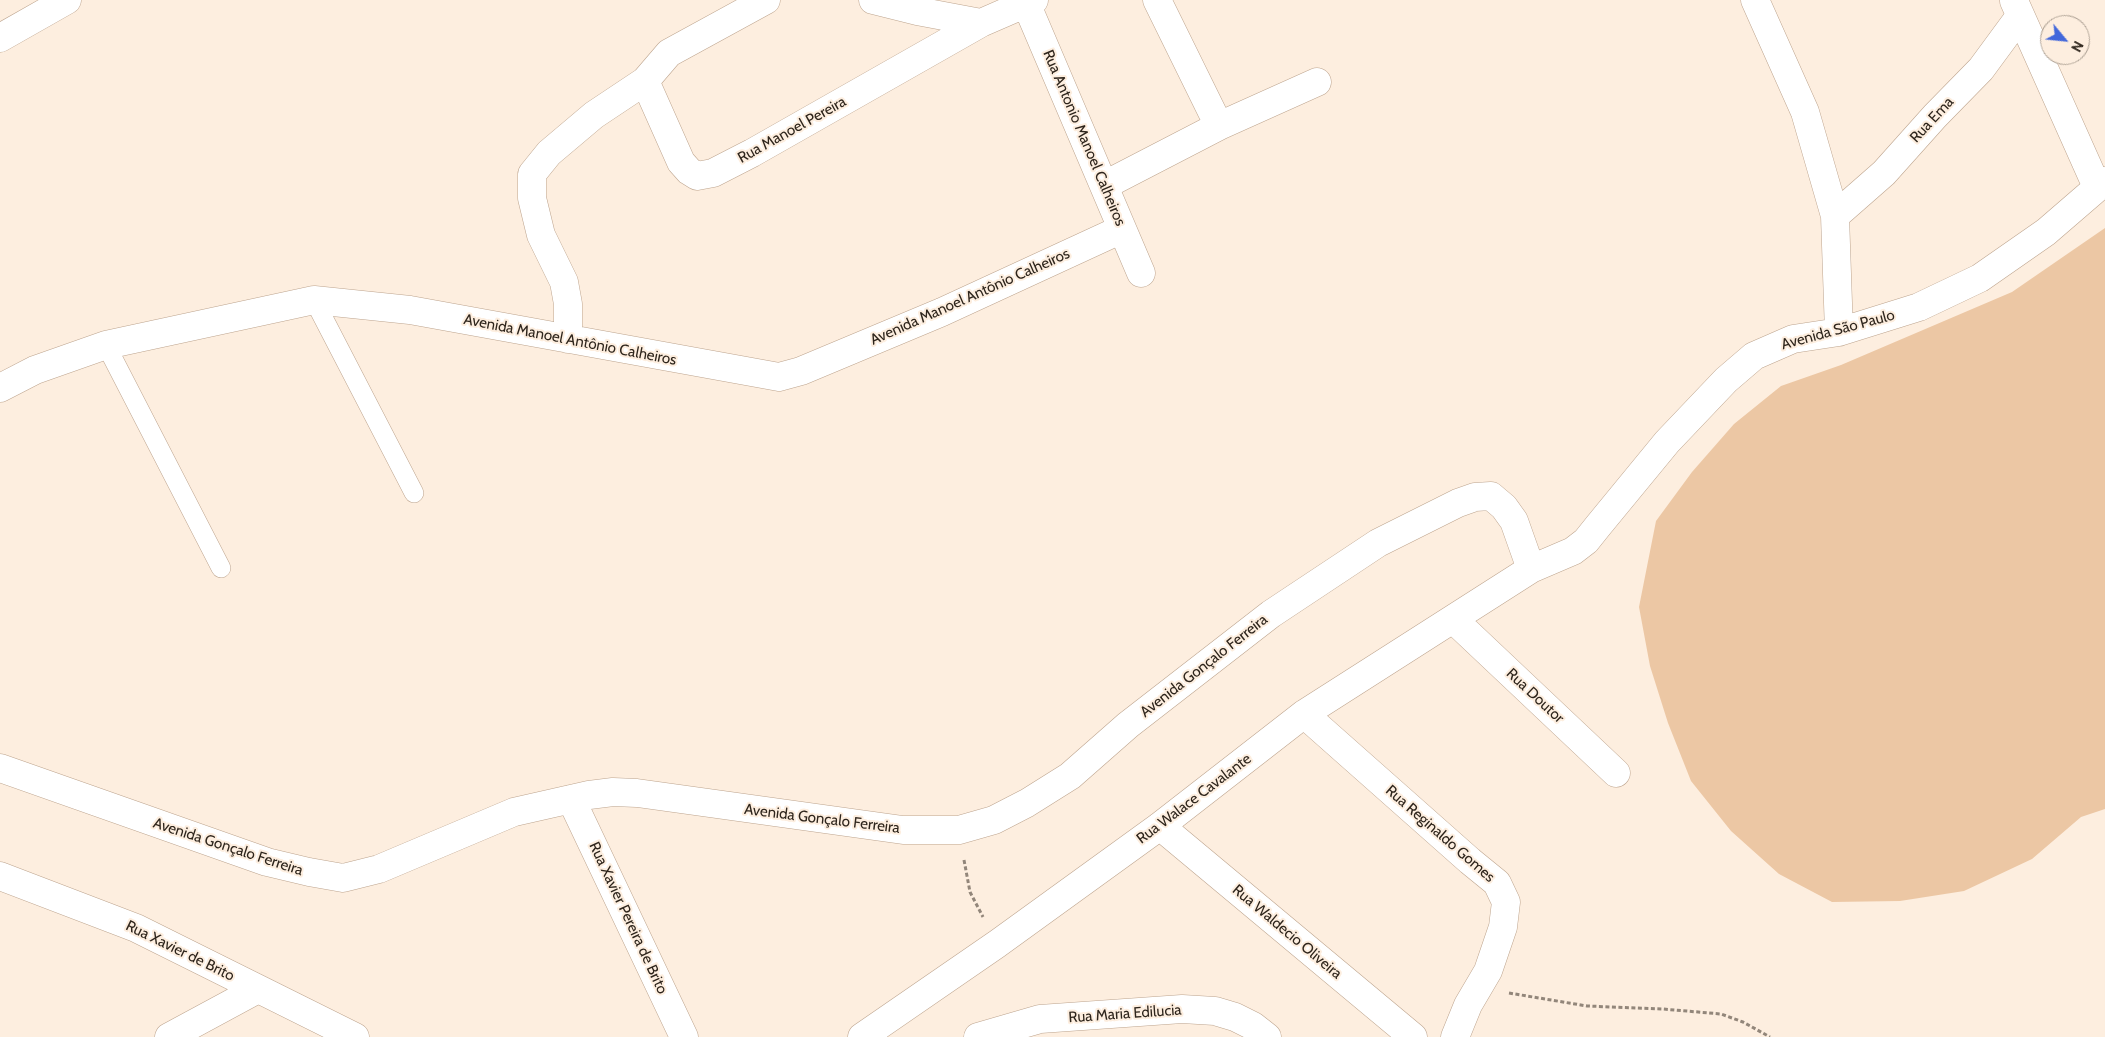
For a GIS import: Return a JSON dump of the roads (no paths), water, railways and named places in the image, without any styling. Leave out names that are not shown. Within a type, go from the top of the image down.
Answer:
[{"type":"street","points":[[0,38],[67,0]]},
{"type":"street","points":[[568,339],[568,304],[564,282],[541,235],[532,198],[532,174],[549,153],[586,122],[645,81],[669,54],[766,0]]},
{"type":"street","points":[[873,0],[917,11],[980,23]]},
{"type":"street","points":[[1157,0],[1219,126]]},
{"type":"street","points":[[1755,0],[1805,112],[1835,216],[1839,332]]},
{"type":"street","name":"Rua Manoel Pereira","points":[[645,81],[680,162],[689,171],[698,176],[713,173],[752,153],[980,23],[1030,2]]},
{"type":"street","name":"Rua Antonio Manoel Calheiros","points":[[1030,2],[1141,273]]},
{"type":"street","points":[[2017,8],[2101,184]]},
{"type":"street","name":"Rua Ema","points":[[1835,216],[1884,173],[1935,116],[1981,69],[2017,8]]},
{"type":"street","points":[[1105,185],[1219,126],[1317,82]]},
{"type":"street","name":"Avenida São Paulo","points":[[1531,569],[1573,551],[1586,541],[1667,442],[1726,380],[1754,356],[1793,339],[1839,332],[1919,307],[1980,278],[2046,232],[2101,184]]},
{"type":"street","name":"Avenida Manoel Antônio Calheiros","points":[[0,388],[35,370],[106,345],[314,300],[410,310],[779,377],[801,371],[942,312],[1122,229]]},
{"type":"street","name":"Avenida Gonçalo Ferreira","points":[[0,768],[267,862],[343,878],[379,869],[514,812],[613,792],[637,793],[903,830],[960,830],[994,820],[1027,803],[1070,776],[1128,725],[1271,614],[1378,543],[1458,503],[1475,497],[1491,496],[1504,507],[1514,521],[1531,569]]},
{"type":"street","name":"Rua Walace Cavalante","points":[[862,1037],[997,944],[1160,826],[1304,714],[1454,620],[1531,569]]},
{"type":"street","name":"Rua Doutor","points":[[1454,620],[1616,773]]},
{"type":"street","name":"Rua Reginaldo Gomes","points":[[1304,714],[1497,883],[1506,902],[1503,927],[1488,971],[1468,1005],[1455,1037]]},
{"type":"street","name":"Rua Xavier Pereira de Brito","points":[[572,799],[684,1037]]},
{"type":"street","name":"Rua Waldecio Oliveira","points":[[1160,826],[1413,1037]]},
{"type":"street","name":"Rua Xavier de Brito","points":[[0,876],[136,928],[355,1037]]},
{"type":"street","points":[[169,1037],[258,990]]},
{"type":"street","name":"Rua Maria Edilucia","points":[[988,1036],[1040,1019],[1182,1009],[1215,1011],[1235,1017],[1253,1026],[1267,1037]]},
{"type":"lane","points":[[314,300],[414,493]]},
{"type":"lane","points":[[106,345],[221,568]]}]
